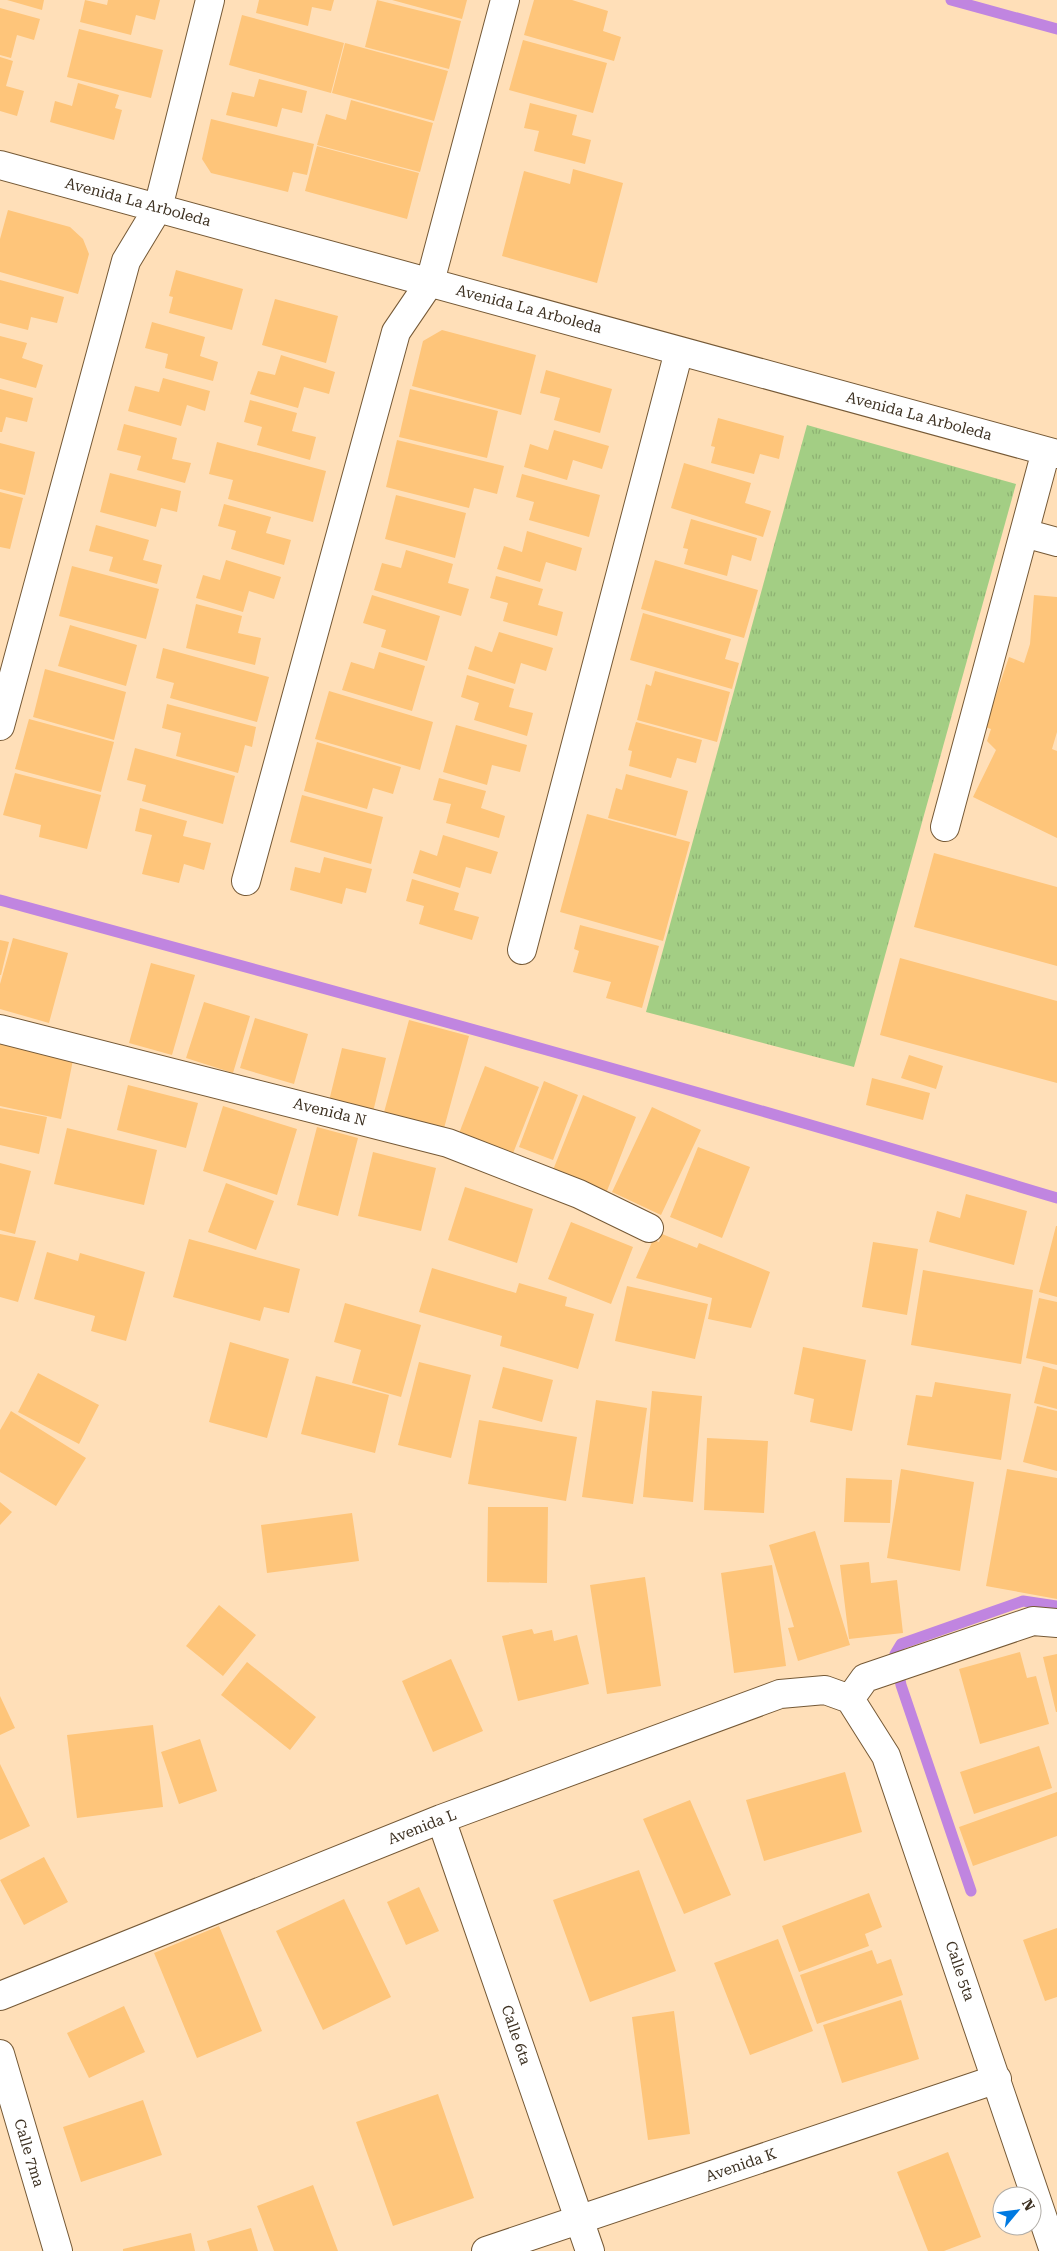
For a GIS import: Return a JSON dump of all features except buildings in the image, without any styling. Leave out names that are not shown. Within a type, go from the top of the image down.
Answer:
[{"type":"street","points":[[0,726],[126,261],[158,208],[210,0]]},
{"type":"street","points":[[246,881],[396,332],[430,282],[505,0]]},
{"type":"street","name":"Avenida La Arboleda","points":[[0,165],[1052,452]]},
{"type":"street","points":[[522,950],[679,351]]},
{"type":"street","points":[[945,827],[1024,533],[1052,452]]},
{"type":"street","points":[[1024,533],[1057,542]]},
{"type":"street","name":"Avenida N","points":[[0,1029],[448,1143],[579,1194],[650,1228]]},
{"type":"street","points":[[850,1699],[865,1678],[1033,1621],[1057,1623]]},
{"type":"street","name":"Avenida L","points":[[0,1996],[442,1819],[780,1694],[825,1690],[850,1699]]},
{"type":"street","name":"Calle 5ta","points":[[850,1699],[886,1756],[1054,2251]]},
{"type":"street","name":"Calle 6ta","points":[[442,1819],[590,2251]]},
{"type":"street","name":"Calle 7ma","points":[[0,2054],[58,2251]]},
{"type":"street","name":"Avenida K","points":[[486,2251],[997,2079]]},
{"type":"green space","points":[[807,425],[1016,484],[854,1067],[646,1012]]},
{"type":"waterway","points":[[951,0],[1057,29]]},
{"type":"waterway","points":[[0,900],[662,1082],[1057,1198]]},
{"type":"waterway","points":[[971,1891],[901,1685],[895,1654],[901,1644],[1023,1601],[1057,1606]]}]
